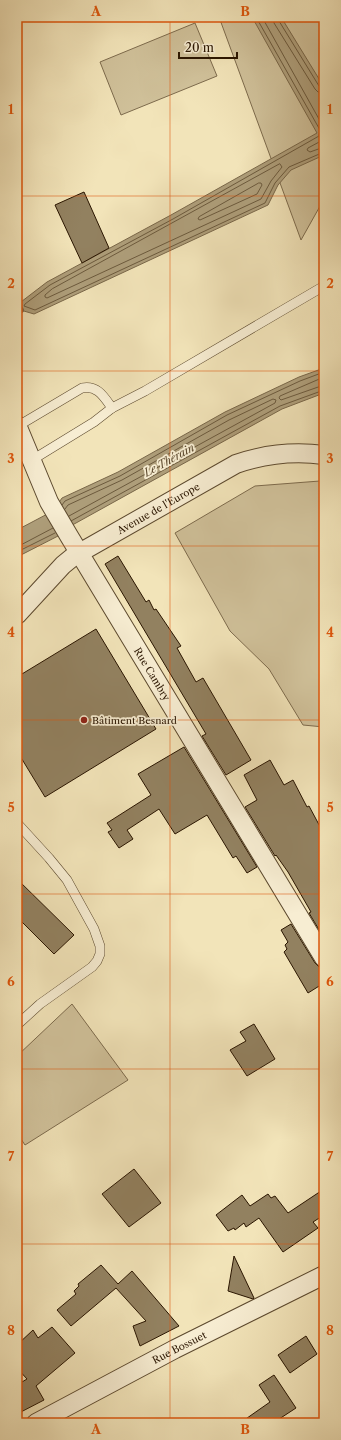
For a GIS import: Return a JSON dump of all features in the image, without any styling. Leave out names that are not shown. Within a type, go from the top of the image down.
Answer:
[{"type":"street","name":"Rue Cambry","points":[[17,426],[49,502],[324,958]]},
{"type":"street","name":"Avenue de l'Europe","points":[[20,611],[63,565],[79,553],[236,464],[263,456],[281,453],[324,456]]},
{"type":"street","name":"Rue Bossuet","points":[[36,1423],[175,1350],[324,1275]]},
{"type":"lane","points":[[32,460],[94,422],[112,408],[145,391],[324,286]]},
{"type":"lane","points":[[17,426],[82,388],[88,387],[95,389],[112,408]]},
{"type":"lane","points":[[17,823],[67,880],[94,929],[99,942],[100,954],[92,967],[40,1004],[17,1025]]},
{"type":"shaded area","points":[[219,17],[324,17],[324,199],[301,240]]},
{"type":"shaded area","points":[[195,23],[217,76],[121,115],[100,62]]},
{"type":"shaded area","points":[[320,481],[324,482],[324,727],[303,725],[269,669],[230,631],[175,533],[255,486]]},
{"type":"shaded area","points":[[72,1004],[128,1080],[25,1145],[17,1133],[17,1056]]},
{"type":"water","points":[[252,17],[281,17],[324,87],[324,155],[291,170],[278,185],[268,205],[34,314],[17,309],[17,305],[47,282],[171,215],[317,133]]},
{"type":"water","name":"Le Thérain","points":[[324,368],[324,393],[282,409],[63,530],[60,535],[17,557],[17,530],[53,511],[62,498],[118,472],[225,412],[299,377]]},
{"type":"building","points":[[84,192],[109,248],[82,263],[55,205]]},
{"type":"building","points":[[118,556],[146,602],[149,600],[154,610],[156,609],[181,646],[177,648],[196,682],[203,678],[251,760],[226,775],[202,736],[206,734],[105,564]]},
{"type":"building","name":"Bâtiment Besnard","points":[[96,629],[156,729],[45,797],[17,751],[17,677]]},
{"type":"building","points":[[184,747],[257,867],[247,873],[236,856],[233,858],[207,815],[175,834],[159,809],[127,830],[133,839],[119,848],[108,832],[112,830],[107,823],[151,795],[138,774]]},
{"type":"building","points":[[270,760],[284,785],[293,780],[307,807],[309,806],[324,834],[324,938],[288,872],[276,855],[275,856],[245,807],[257,800],[244,775]]},
{"type":"building","points":[[17,879],[74,935],[54,954],[17,917]]},
{"type":"building","points":[[291,924],[315,963],[319,967],[324,968],[324,983],[308,993],[284,952],[287,949],[285,945],[288,942],[281,930]]},
{"type":"building","points":[[254,1024],[275,1059],[247,1076],[230,1050],[246,1041],[240,1032]]},
{"type":"building","points":[[134,1169],[161,1203],[129,1227],[102,1194]]},
{"type":"building","points":[[324,1189],[324,1215],[313,1222],[318,1228],[283,1252],[259,1218],[246,1227],[244,1223],[235,1230],[234,1228],[228,1231],[216,1215],[242,1195],[250,1206],[268,1194],[271,1198],[275,1196],[288,1213]]},
{"type":"building","points":[[234,1256],[254,1298],[253,1299],[228,1291]]},
{"type":"building","points":[[101,1265],[118,1284],[132,1271],[179,1326],[140,1346],[133,1326],[146,1321],[116,1288],[71,1326],[57,1310],[76,1294],[74,1291],[79,1286],[78,1284]]},
{"type":"building","points":[[52,1327],[75,1353],[36,1386],[44,1400],[17,1414],[17,1385],[27,1379],[17,1368],[17,1345],[33,1330],[38,1338]]},
{"type":"building","points":[[306,1336],[317,1354],[290,1373],[278,1355]]},
{"type":"building","points":[[274,1375],[296,1408],[273,1423],[240,1423],[270,1402],[259,1385]]},
{"type":"waterway","points":[[17,312],[21,310]]},
{"type":"place","name":"Bâtiment Besnard","points":[[84,720]]}]
